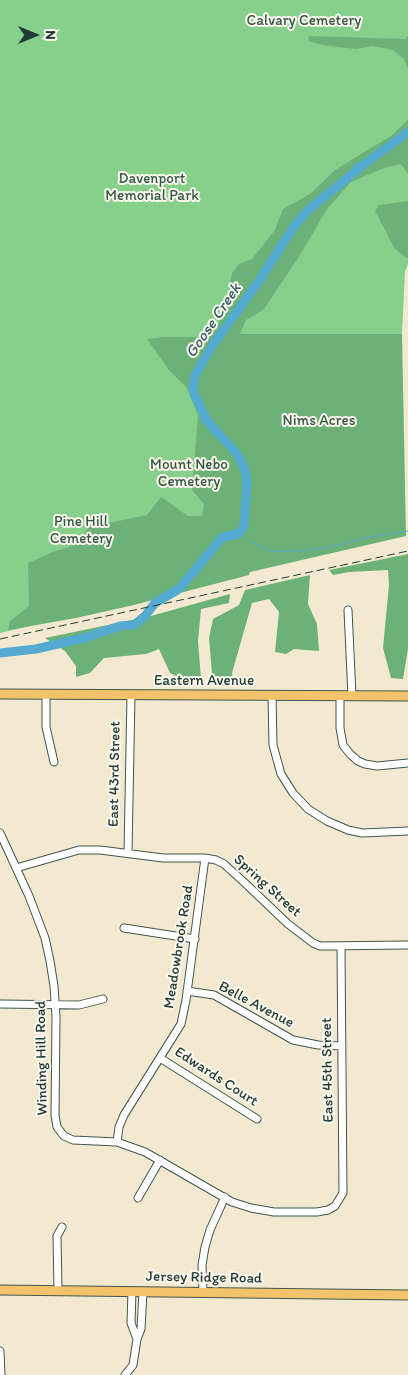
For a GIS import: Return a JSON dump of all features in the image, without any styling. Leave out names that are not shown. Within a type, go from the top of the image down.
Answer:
[{"type":"main road","name":"Eastern Avenue","points":[[0,694],[408,696]]},
{"type":"main road","name":"Jersey Ridge Road","points":[[0,1290],[408,1295]]},
{"type":"street","points":[[348,610],[352,696]]},
{"type":"street","points":[[46,694],[46,727],[54,762]]},
{"type":"street","name":"East 43rd Street","points":[[128,853],[130,694]]},
{"type":"street","points":[[272,696],[273,746],[281,774],[293,793],[308,809],[326,821],[348,830],[362,833],[408,830]]},
{"type":"street","points":[[340,696],[340,728],[343,745],[350,754],[365,764],[376,766],[408,763]]},
{"type":"street","name":"Winding Hill Road","points":[[0,833],[29,896],[45,938],[56,1005],[57,1127],[64,1136],[73,1140],[117,1142],[146,1152],[232,1202],[251,1208],[296,1213],[328,1210],[335,1206],[343,1193]]},
{"type":"street","name":"Spring Street","points":[[16,868],[79,850],[100,850],[163,858],[205,858],[216,860],[224,864],[288,924],[313,943],[320,946],[341,947],[408,945]]},
{"type":"street","name":"Meadowbrook Road","points":[[117,1142],[119,1127],[124,1115],[181,1024],[195,939],[205,858]]},
{"type":"street","points":[[124,928],[195,939]]},
{"type":"street","name":"East 45th Street","points":[[341,947],[343,1193]]},
{"type":"street","name":"Belle Avenue","points":[[187,991],[214,995],[293,1040],[318,1045],[342,1046]]},
{"type":"street","points":[[0,1004],[89,1004],[103,999]]},
{"type":"street","name":"Edwards Court","points":[[160,1058],[256,1119]]},
{"type":"street","points":[[138,1198],[160,1160]]},
{"type":"street","points":[[203,1292],[202,1265],[205,1247],[210,1230],[225,1197]]},
{"type":"street","points":[[58,1290],[58,1236],[62,1227]]},
{"type":"street","points":[[132,1291],[131,1323],[137,1339]]},
{"type":"street","points":[[125,1375],[133,1365],[137,1339],[141,1328],[143,1291]]},
{"type":"street","points":[[0,1351],[1,1375]]},
{"type":"green space","name":"Davenport Memorial Park","points":[[0,0],[408,0],[408,264],[405,272],[402,334],[226,334],[248,468],[140,601],[0,633]]},
{"type":"green space","points":[[309,36],[406,39],[408,36],[408,69],[404,59],[393,50],[373,46],[356,49],[322,45],[308,41]]},
{"type":"green space","name":"Nims Acres","points":[[408,118],[408,174],[401,164],[384,168],[351,182],[327,209],[297,260],[264,309],[246,320],[240,334],[402,334],[406,536],[250,572],[249,575],[134,605],[8,630],[10,621],[29,606],[28,563],[75,545],[89,527],[147,515],[161,497],[188,516],[202,516],[204,504],[192,490],[198,415],[186,387],[169,370],[147,339],[207,337],[219,323],[228,295],[232,273],[239,264],[252,259],[275,230],[283,209],[310,194],[335,170],[391,136]]},
{"type":"green space","points":[[408,201],[408,259],[395,249],[375,211],[379,205]]},
{"type":"green space","points":[[408,554],[408,649],[403,679],[391,678],[383,648],[389,585],[388,570],[349,572],[333,575],[329,570]]},
{"type":"green space","points":[[310,575],[308,604],[317,624],[319,651],[294,649],[286,654],[275,652],[279,612],[269,599],[252,603],[232,673],[233,686],[213,686],[209,638],[213,619],[239,605],[245,590]]},
{"type":"green space","points":[[230,594],[229,603],[201,609],[198,641],[201,679],[182,679],[170,673],[159,649],[146,654],[104,658],[90,673],[76,677],[76,666],[65,651],[45,638],[151,616]]},
{"type":"waterway","name":"Goose Creek","points":[[0,653],[36,649],[84,638],[120,626],[134,625],[145,616],[155,603],[179,589],[223,537],[238,534],[244,526],[247,481],[245,471],[238,455],[207,421],[194,394],[195,375],[212,346],[259,281],[294,226],[307,211],[356,171],[358,167],[408,132]]},
{"type":"waterway","points":[[252,542],[270,551],[290,552],[326,548],[370,537],[408,531]]},
{"type":"waterway","points":[[238,534],[246,539]]},
{"type":"railway","points":[[0,639],[408,551]]},
{"type":"park label","name":"Calvary Cemetery","points":[[304,21]]},
{"type":"park label","name":"Mount Nebo Cemetery","points":[[189,474]]},
{"type":"park label","name":"Pine Hill Cemetery","points":[[81,530]]}]
